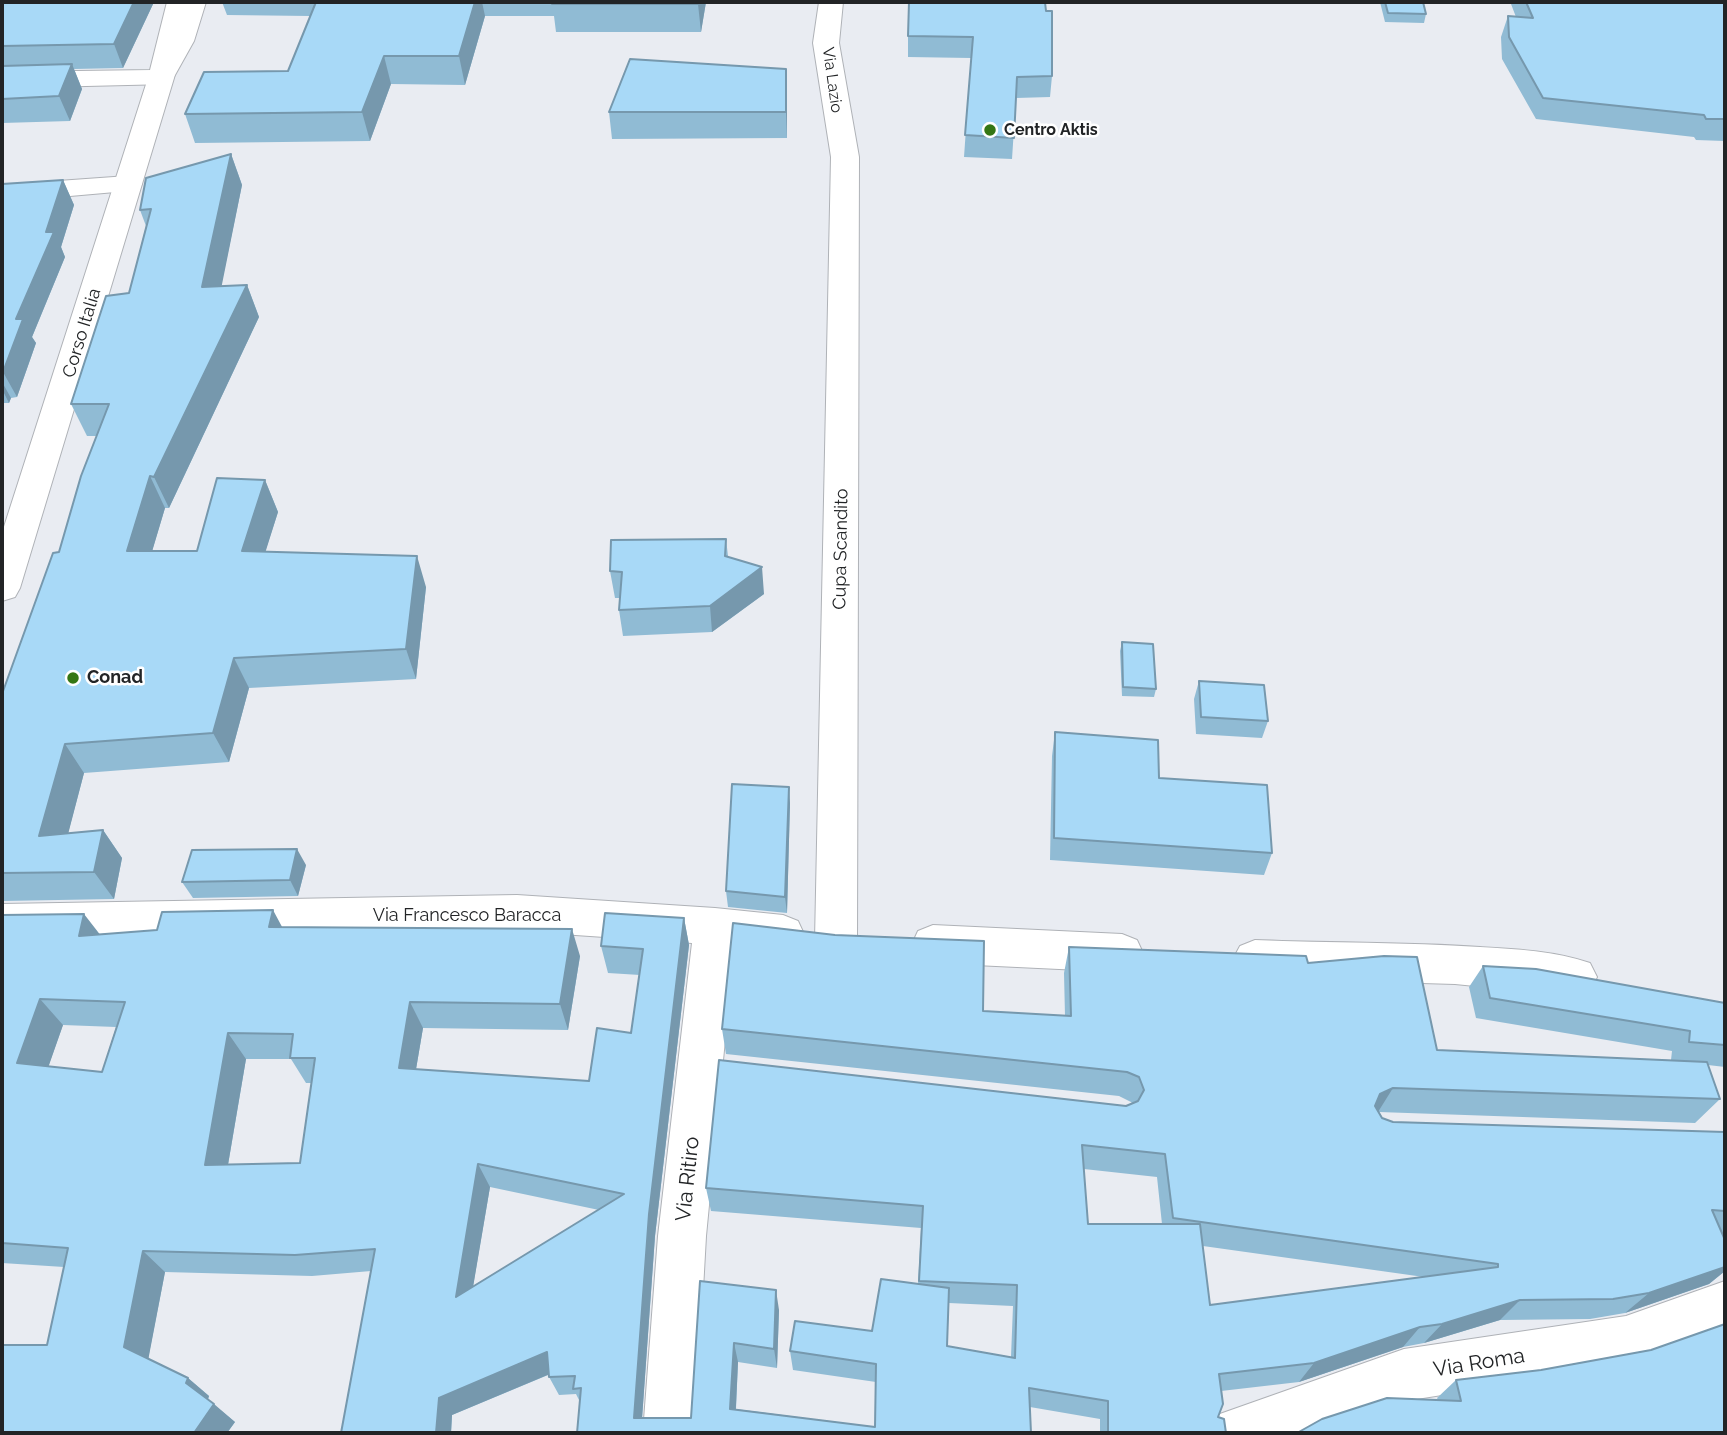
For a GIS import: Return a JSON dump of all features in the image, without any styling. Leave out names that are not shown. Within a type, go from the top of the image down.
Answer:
[{"type":"street","name":"Corso Italia","points":[[2,588],[161,78],[179,2]]},
{"type":"street","name":"Corso Italia","points":[[161,78],[181,41],[194,2]]},
{"type":"street","name":"Via Lazio","points":[[831,2],[826,43],[845,157]]},
{"type":"street","points":[[2,80],[161,78]]},
{"type":"street","name":"Cupa Scandito","points":[[845,157],[868,941]]},
{"type":"street","points":[[2,194],[128,184]]},
{"type":"street","name":"Via Francesco Baracca","points":[[2,922],[517,913],[715,926],[868,941],[1162,955]]},
{"type":"street","name":"Via Ritiro","points":[[668,1433],[682,1236],[715,926]]},
{"type":"street","points":[[1217,957],[1388,961],[1522,968],[1617,985]]},
{"type":"street","name":"Via Roma","points":[[1235,1433],[1404,1375],[1626,1341],[1725,1306]]},
{"type":"building","points":[[2,2],[134,2],[114,44],[2,46]]},
{"type":"building","points":[[316,2],[475,2],[459,56],[384,56],[362,112],[185,114],[204,72],[288,71]]},
{"type":"building","points":[[552,2],[699,2],[552,4]]},
{"type":"building","points":[[909,2],[1045,2],[1046,11],[1052,11],[1052,76],[1017,77],[1014,138],[965,135],[973,37],[908,36]]},
{"type":"building","points":[[1385,2],[1423,2],[1426,14],[1388,13]]},
{"type":"building","points":[[1526,2],[1725,2],[1725,119],[1706,119],[1704,115],[1543,98],[1509,37],[1508,16],[1533,18]]},
{"type":"building","points":[[630,59],[786,69],[786,112],[609,112]]},
{"type":"building","points":[[72,64],[59,96],[2,99],[2,66]]},
{"type":"building","points":[[231,154],[202,287],[247,285],[154,477],[150,476],[127,551],[197,551],[217,478],[265,480],[242,551],[417,556],[406,649],[234,658],[213,733],[65,744],[39,836],[103,830],[94,872],[2,873],[2,694],[53,553],[59,552],[81,476],[109,404],[71,404],[106,296],[129,293],[151,209],[140,210],[146,178]]},
{"type":"building","points":[[63,180],[46,232],[54,232],[16,319],[23,319],[2,372],[2,184]]},
{"type":"building","points":[[726,539],[725,556],[762,567],[710,606],[619,610],[622,572],[610,571],[611,540]]},
{"type":"building","points":[[1122,642],[1153,644],[1156,689],[1123,687]]},
{"type":"building","points":[[1199,681],[1264,685],[1268,721],[1201,717]]},
{"type":"building","points":[[1055,732],[1158,740],[1159,778],[1267,785],[1272,853],[1054,838]]},
{"type":"building","points":[[732,784],[789,787],[785,897],[726,891]]},
{"type":"building","points":[[297,849],[290,880],[182,882],[192,850]]},
{"type":"building","points":[[273,910],[269,927],[572,929],[560,1004],[410,1002],[399,1068],[589,1081],[597,1028],[631,1033],[643,949],[601,946],[605,913],[684,918],[649,1214],[634,1418],[691,1418],[700,1281],[776,1290],[774,1349],[734,1343],[730,1409],[875,1427],[876,1364],[790,1351],[795,1321],[872,1331],[881,1279],[949,1288],[947,1346],[1015,1358],[1017,1285],[919,1281],[923,1206],[706,1188],[719,1060],[1126,1106],[1138,1101],[1144,1090],[1139,1077],[1127,1072],[722,1029],[733,923],[835,935],[984,941],[983,1011],[1071,1016],[1069,947],[1306,956],[1308,963],[1384,956],[1417,957],[1437,1050],[1707,1062],[1720,1099],[1393,1088],[1380,1094],[1375,1106],[1382,1118],[1393,1122],[1725,1132],[1725,1211],[1712,1210],[1725,1240],[1725,1267],[1649,1293],[1613,1299],[1520,1300],[1442,1324],[1420,1327],[1314,1363],[1219,1374],[1223,1404],[1218,1417],[1224,1419],[1226,1433],[1108,1433],[1108,1401],[1029,1388],[1031,1433],[577,1433],[581,1388],[573,1389],[575,1376],[549,1377],[547,1352],[439,1398],[436,1433],[341,1433],[375,1249],[295,1255],[143,1251],[124,1347],[188,1378],[186,1383],[214,1404],[194,1433],[2,1433],[2,1345],[47,1345],[68,1248],[2,1243],[2,915],[84,914],[79,936],[157,930],[162,912]],"holes":[[[40,999],[125,1002],[102,1072],[17,1063]],[[228,1033],[293,1034],[290,1058],[315,1058],[300,1163],[205,1165]],[[1082,1145],[1165,1154],[1173,1218],[1498,1264],[1498,1267],[1210,1305],[1200,1224],[1088,1224]],[[478,1164],[624,1194],[456,1297]]]},
{"type":"building","points":[[1483,966],[1536,969],[1725,1003],[1725,1045],[1689,1042],[1690,1031],[1490,998]]},
{"type":"building","points":[[1725,1324],[1725,1433],[1297,1433],[1322,1419],[1387,1398],[1461,1401],[1456,1380],[1541,1370],[1651,1350]]},
{"type":"place","name":"Centro Aktis","points":[[990,130]]},
{"type":"place","name":"Conad","points":[[73,678]]}]
